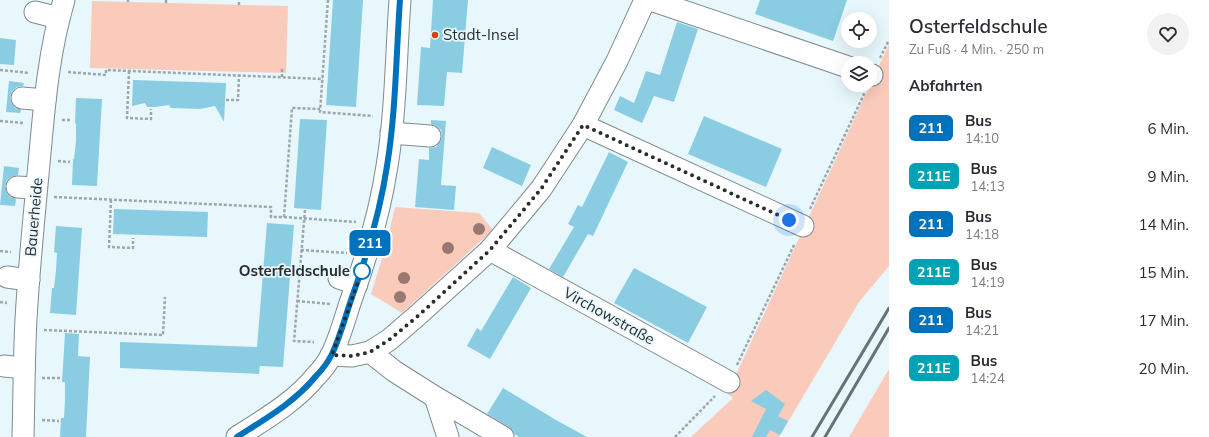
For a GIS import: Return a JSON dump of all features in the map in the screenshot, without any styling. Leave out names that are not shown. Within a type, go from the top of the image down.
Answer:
[{"type":"street","points":[[237,437],[273,414],[299,394],[316,377],[332,355],[348,281],[376,224],[377,176],[391,133],[400,0]]},
{"type":"street","points":[[332,355],[352,356],[370,352],[389,340],[418,316],[490,250],[541,189],[583,125],[617,62],[645,0]]},
{"type":"street","points":[[651,0],[841,65]]},
{"type":"street","points":[[35,12],[62,9]]},
{"type":"street","name":"Bauerheide","points":[[23,437],[32,373],[29,280],[35,190],[53,41],[62,9]]},
{"type":"street","points":[[22,98],[45,100]]},
{"type":"street","points":[[583,125],[803,226]]},
{"type":"street","points":[[391,133],[430,136]]},
{"type":"street","name":"Virchowstraße","points":[[490,250],[729,382]]},
{"type":"street","points":[[8,277],[29,280]]},
{"type":"street","points":[[370,352],[394,371],[503,437]]},
{"type":"street","points":[[4,366],[32,373]]},
{"type":"street","points":[[435,397],[448,437]]},
{"type":"path","points":[[239,0],[239,5]]},
{"type":"path","points":[[320,109],[328,0]]},
{"type":"path","points":[[282,69],[282,77]]},
{"type":"path","points":[[0,70],[32,73]]},
{"type":"path","points":[[64,72],[106,75],[106,70],[323,79]]},
{"type":"path","points":[[129,71],[127,118],[151,119],[151,109]]},
{"type":"path","points":[[226,100],[238,100],[239,75]]},
{"type":"path","points":[[675,437],[729,382],[803,226],[864,92]]},
{"type":"path","points":[[284,218],[292,108],[320,109],[320,112],[378,116]]},
{"type":"path","points":[[0,121],[27,124]]},
{"type":"path","points":[[35,190],[111,200],[271,207],[271,217],[361,223]]},
{"type":"path","points":[[111,200],[109,247],[133,248],[133,238]]},
{"type":"path","points":[[305,210],[294,341],[314,342]]},
{"type":"path","points":[[301,250],[352,254]]},
{"type":"path","points":[[44,330],[163,335],[165,296]]},
{"type":"path","points":[[297,301],[332,304]]},
{"type":"path","points":[[32,373],[60,378]]},
{"type":"path","points":[[40,420],[59,421]]},
{"type":"shaded area","points":[[92,1],[288,6],[286,73],[90,68]]},
{"type":"shaded area","points":[[889,44],[889,266],[859,302],[779,437],[691,437],[733,398],[727,394],[867,92],[877,92],[877,70]]},
{"type":"shaded area","points":[[395,207],[479,213],[493,230],[402,313],[371,294],[385,249]]},
{"type":"shaded area","points":[[889,369],[889,437],[849,437]]},
{"type":"building","points":[[333,0],[363,0],[356,107],[326,105]]},
{"type":"building","points":[[433,0],[468,0],[462,73],[447,72],[444,106],[417,105],[421,47],[430,48]]},
{"type":"building","points":[[760,0],[847,0],[843,12],[841,12],[841,18],[833,41],[755,14]]},
{"type":"building","points":[[677,22],[698,29],[674,102],[654,96],[642,123],[614,110],[620,96],[634,103],[646,71],[660,75]]},
{"type":"building","points":[[0,38],[16,40],[14,65],[0,64]]},
{"type":"building","points":[[133,80],[226,83],[224,122],[215,106],[200,109],[171,108],[169,105],[147,107],[145,103],[132,106]]},
{"type":"building","points":[[9,81],[24,83],[23,86],[17,87],[12,91],[10,97],[11,103],[15,108],[21,110],[20,113],[6,112]]},
{"type":"building","points":[[76,98],[102,99],[97,186],[72,185],[73,159],[76,141]]},
{"type":"building","points":[[704,116],[782,149],[766,187],[688,154]]},
{"type":"building","points":[[300,119],[327,120],[321,210],[294,208]]},
{"type":"building","points":[[431,120],[446,121],[441,185],[456,186],[454,210],[415,207],[419,159],[429,160],[429,148],[436,147],[442,137],[441,130],[431,124]]},
{"type":"building","points":[[492,147],[531,165],[522,186],[483,168]]},
{"type":"building","points":[[609,152],[628,162],[593,236],[588,234],[563,277],[549,269],[574,227],[568,224],[578,205],[582,207]]},
{"type":"building","points":[[4,166],[19,168],[18,175],[7,180],[5,186],[10,197],[16,199],[15,206],[0,205]]},
{"type":"building","points":[[114,209],[208,212],[207,237],[113,234]]},
{"type":"building","points":[[267,223],[294,225],[283,367],[260,366],[259,374],[120,368],[120,342],[257,347]]},
{"type":"building","points":[[56,226],[82,228],[76,315],[50,313],[52,288],[54,288],[56,270],[57,253],[54,252]]},
{"type":"building","points":[[634,268],[707,307],[688,343],[614,303]]},
{"type":"building","points":[[513,277],[531,288],[490,359],[467,346],[477,328],[481,331]]},
{"type":"building","points":[[65,333],[79,334],[78,356],[90,357],[86,437],[60,437],[61,418],[64,418],[65,400],[65,382],[62,382]]},
{"type":"building","points":[[503,388],[587,437],[519,437],[514,434],[509,427],[487,414]]},
{"type":"building","points":[[766,390],[785,404],[778,416],[788,421],[780,435],[770,430],[766,437],[752,437],[766,409],[751,401]]},
{"type":"railway","points":[[812,437],[889,308]]},
{"type":"railway","points":[[825,437],[889,328]]},
{"type":"bus line","name":"211","points":[[237,437],[273,414],[299,394],[316,377],[332,355],[340,334],[362,271],[376,224],[387,166],[400,0]]},
{"type":"place","name":"Stadt-Insel","points":[[435,35]]},
{"type":"place","name":"Osterfeldschule","points":[[362,271]]},
{"type":"route","points":[[362,271],[332,355],[352,356],[370,352],[389,340],[418,316],[490,250],[541,189],[583,125],[789,220]]}]
